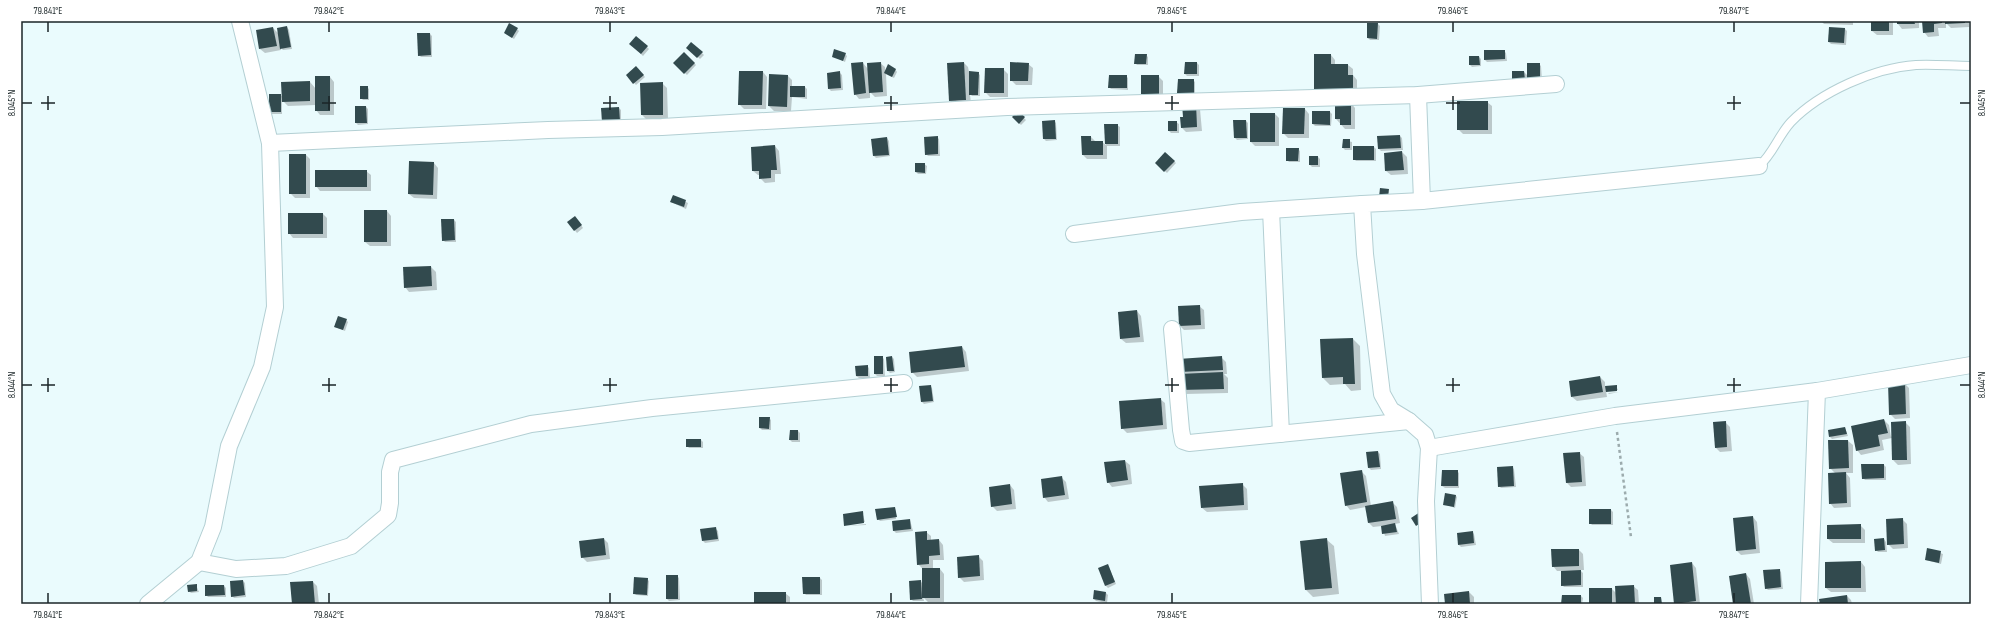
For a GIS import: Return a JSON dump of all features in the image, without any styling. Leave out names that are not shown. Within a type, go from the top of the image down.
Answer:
[{"type":"street","points":[[148,604],[199,562],[213,528],[229,446],[262,367],[275,307],[270,143],[241,21]]},
{"type":"street","points":[[270,143],[548,130],[662,127],[1008,107],[1418,95],[1556,84]]},
{"type":"street","points":[[1418,95],[1422,201]]},
{"type":"street","points":[[1074,234],[1241,212],[1422,201],[1759,166]]},
{"type":"street","points":[[1362,204],[1365,254],[1382,394],[1391,410],[1409,421],[1425,435],[1429,448],[1426,501],[1430,604]]},
{"type":"street","points":[[1271,210],[1281,434]]},
{"type":"street","points":[[1172,328],[1183,441],[1189,443],[1409,421]]},
{"type":"street","points":[[1429,448],[1614,416],[1817,390],[1971,365]]},
{"type":"street","points":[[199,562],[236,569],[286,566],[351,546],[388,515],[390,503],[390,472],[393,460],[531,424],[652,408],[904,383]]},
{"type":"street","points":[[1809,604],[1817,390]]},
{"type":"lane","points":[[1759,166],[1769,157],[1790,123],[1814,103],[1849,82],[1915,65],[1971,66]]},
{"type":"path","points":[[1614,416],[1631,537]]},
{"type":"building","points":[[1871,21],[1889,21],[1889,31],[1871,31]]},
{"type":"building","points":[[1897,21],[1914,21],[1915,24],[1897,24]]},
{"type":"building","points":[[1922,21],[1942,21],[1942,23],[1934,24],[1934,32],[1923,33]]},
{"type":"building","points":[[1945,21],[1965,21],[1965,23],[1945,24]]},
{"type":"building","points":[[509,23],[518,28],[512,38],[504,33]]},
{"type":"building","points":[[1367,23],[1378,23],[1377,39],[1367,38]]},
{"type":"building","points":[[287,26],[291,47],[280,49],[277,28]]},
{"type":"building","points":[[273,27],[277,46],[259,49],[256,30]]},
{"type":"building","points":[[1829,27],[1845,28],[1844,43],[1828,42]]},
{"type":"building","points":[[417,33],[430,33],[431,55],[418,56]]},
{"type":"building","points":[[636,36],[648,46],[641,54],[629,44]]},
{"type":"building","points":[[691,42],[703,52],[697,58],[686,48]]},
{"type":"building","points":[[834,49],[846,53],[843,61],[832,57]]},
{"type":"building","points":[[1484,50],[1505,50],[1505,59],[1484,60]]},
{"type":"building","points":[[684,52],[695,63],[684,74],[673,63]]},
{"type":"building","points":[[1135,54],[1147,54],[1146,64],[1134,64]]},
{"type":"building","points":[[1314,54],[1331,54],[1331,64],[1348,64],[1348,75],[1353,75],[1353,90],[1314,89]]},
{"type":"building","points":[[1469,56],[1479,56],[1480,65],[1469,65]]},
{"type":"building","points":[[863,62],[866,93],[854,95],[851,63]]},
{"type":"building","points":[[881,62],[883,92],[869,93],[867,63]]},
{"type":"building","points":[[964,62],[966,100],[949,101],[947,63]]},
{"type":"building","points":[[1010,62],[1029,63],[1028,81],[1010,81]]},
{"type":"building","points":[[1185,62],[1197,62],[1197,74],[1184,74]]},
{"type":"building","points":[[1527,63],[1540,63],[1540,79],[1527,79]]},
{"type":"building","points":[[888,64],[896,69],[892,77],[884,73]]},
{"type":"building","points":[[636,66],[644,75],[633,84],[626,75]]},
{"type":"building","points":[[985,68],[1004,68],[1004,93],[984,93]]},
{"type":"building","points":[[739,71],[763,71],[762,105],[738,105]]},
{"type":"building","points":[[840,71],[841,88],[828,89],[827,73]]},
{"type":"building","points":[[969,71],[979,72],[978,95],[969,95]]},
{"type":"building","points":[[1512,71],[1524,71],[1525,80],[1512,81]]},
{"type":"building","points":[[769,74],[788,75],[787,107],[768,106]]},
{"type":"building","points":[[1109,75],[1127,75],[1127,88],[1108,88]]},
{"type":"building","points":[[1141,75],[1159,75],[1159,94],[1141,94]]},
{"type":"building","points":[[315,76],[330,76],[330,111],[315,111]]},
{"type":"building","points":[[1178,79],[1194,79],[1194,93],[1177,93]]},
{"type":"building","points":[[310,81],[310,101],[282,102],[281,82]]},
{"type":"building","points":[[663,82],[663,115],[641,115],[640,83]]},
{"type":"building","points":[[360,86],[368,86],[368,99],[360,99]]},
{"type":"building","points":[[790,86],[805,86],[805,97],[790,97]]},
{"type":"building","points":[[269,94],[281,94],[281,112],[269,112]]},
{"type":"building","points":[[1457,101],[1488,101],[1488,130],[1457,130]]},
{"type":"building","points":[[1335,102],[1351,102],[1351,125],[1340,125],[1340,119],[1335,119]]},
{"type":"building","points":[[1196,103],[1197,127],[1181,128],[1180,117],[1183,117],[1182,104]]},
{"type":"building","points":[[355,106],[366,106],[367,123],[355,123]]},
{"type":"building","points":[[619,107],[620,121],[602,122],[601,108]]},
{"type":"building","points":[[1283,108],[1305,108],[1304,134],[1282,134]]},
{"type":"building","points":[[1018,111],[1025,117],[1019,124],[1012,117]]},
{"type":"building","points":[[1312,111],[1330,111],[1330,125],[1312,124]]},
{"type":"building","points":[[1250,113],[1275,113],[1275,142],[1250,142]]},
{"type":"building","points":[[1055,120],[1056,139],[1043,139],[1042,121]]},
{"type":"building","points":[[1233,120],[1246,120],[1247,138],[1234,138]]},
{"type":"building","points":[[1168,121],[1177,121],[1177,131],[1168,131]]},
{"type":"building","points":[[1104,124],[1118,124],[1118,144],[1105,144]]},
{"type":"building","points":[[1400,135],[1401,148],[1378,149],[1377,136]]},
{"type":"building","points":[[938,136],[938,154],[925,155],[924,137]]},
{"type":"building","points":[[1081,136],[1091,136],[1091,141],[1103,141],[1103,155],[1082,155]]},
{"type":"building","points":[[887,137],[889,155],[873,156],[871,139]]},
{"type":"building","points":[[1343,139],[1350,139],[1350,148],[1342,148]]},
{"type":"building","points":[[775,145],[777,170],[771,170],[771,178],[759,179],[759,171],[752,171],[751,147]]},
{"type":"building","points":[[1353,146],[1374,146],[1374,160],[1353,160]]},
{"type":"building","points":[[1286,148],[1299,148],[1298,161],[1286,161]]},
{"type":"building","points":[[1402,151],[1404,170],[1385,171],[1384,153]]},
{"type":"building","points":[[1165,152],[1175,161],[1164,172],[1155,163]]},
{"type":"building","points":[[289,154],[306,154],[306,194],[289,194]]},
{"type":"building","points":[[1309,156],[1318,156],[1318,165],[1309,165]]},
{"type":"building","points":[[409,161],[434,162],[433,195],[408,194]]},
{"type":"building","points":[[915,163],[925,163],[925,173],[915,172]]},
{"type":"building","points":[[315,170],[367,170],[367,187],[315,187]]},
{"type":"building","points":[[1380,188],[1389,189],[1388,198],[1379,197]]},
{"type":"building","points":[[673,195],[686,200],[684,207],[670,202]]},
{"type":"building","points":[[364,210],[387,210],[387,242],[364,242]]},
{"type":"building","points":[[288,213],[323,213],[323,234],[288,234]]},
{"type":"building","points":[[575,216],[582,225],[574,231],[567,222]]},
{"type":"building","points":[[441,219],[454,219],[455,240],[442,241]]},
{"type":"building","points":[[431,266],[432,286],[404,288],[403,267]]},
{"type":"building","points":[[1200,305],[1201,325],[1179,326],[1178,306]]},
{"type":"building","points":[[1137,310],[1140,337],[1120,339],[1118,312]]},
{"type":"building","points":[[338,316],[347,319],[343,330],[334,327]]},
{"type":"building","points":[[1353,338],[1355,384],[1343,384],[1343,377],[1322,378],[1320,339]]},
{"type":"building","points":[[962,346],[965,367],[911,373],[909,352]]},
{"type":"building","points":[[874,356],[883,356],[883,374],[874,374]]},
{"type":"building","points":[[892,356],[894,371],[887,371],[886,357]]},
{"type":"building","points":[[1222,356],[1223,370],[1179,372],[1178,359]]},
{"type":"building","points":[[868,365],[868,376],[856,376],[855,366]]},
{"type":"building","points":[[1223,372],[1224,389],[1179,390],[1179,374]]},
{"type":"building","points":[[1600,376],[1603,392],[1571,397],[1569,381]]},
{"type":"building","points":[[1888,383],[1905,383],[1906,414],[1889,415]]},
{"type":"building","points":[[931,385],[933,401],[921,402],[919,386]]},
{"type":"building","points":[[1617,385],[1617,391],[1606,392],[1605,386]]},
{"type":"building","points":[[1161,398],[1163,425],[1121,429],[1119,401]]},
{"type":"building","points":[[759,417],[770,417],[769,429],[759,428]]},
{"type":"building","points":[[1884,419],[1888,433],[1878,435],[1880,446],[1856,451],[1851,426]]},
{"type":"building","points":[[1726,421],[1727,447],[1715,448],[1713,422]]},
{"type":"building","points":[[1906,421],[1907,460],[1892,460],[1891,422]]},
{"type":"building","points":[[1845,427],[1847,434],[1829,437],[1828,430]]},
{"type":"building","points":[[790,430],[798,430],[798,440],[789,440]]},
{"type":"building","points":[[686,439],[701,439],[701,447],[686,447]]},
{"type":"building","points":[[1828,440],[1848,440],[1849,468],[1829,469]]},
{"type":"building","points":[[1378,451],[1380,467],[1368,468],[1366,452]]},
{"type":"building","points":[[1580,452],[1582,482],[1566,483],[1563,453]]},
{"type":"building","points":[[1125,460],[1128,480],[1107,483],[1104,462]]},
{"type":"building","points":[[1861,464],[1884,464],[1884,478],[1862,479]]},
{"type":"building","points":[[1513,466],[1514,486],[1498,487],[1497,467]]},
{"type":"building","points":[[1362,470],[1367,502],[1345,506],[1340,473]]},
{"type":"building","points":[[1442,470],[1458,470],[1458,486],[1441,486]]},
{"type":"building","points":[[1846,472],[1847,503],[1829,504],[1828,473]]},
{"type":"building","points":[[1062,476],[1065,495],[1043,498],[1041,479]]},
{"type":"building","points":[[1243,483],[1244,505],[1201,508],[1199,486]]},
{"type":"building","points":[[1010,484],[1012,504],[991,507],[989,487]]},
{"type":"building","points":[[1445,493],[1456,495],[1454,507],[1443,505]]},
{"type":"building","points":[[1393,501],[1396,519],[1368,523],[1365,506]]},
{"type":"building","points":[[895,507],[897,517],[877,520],[875,509]]},
{"type":"building","points":[[1589,509],[1611,509],[1611,524],[1589,524]]},
{"type":"building","points":[[863,511],[864,523],[844,526],[843,514]]},
{"type":"building","points":[[1420,512],[1425,520],[1416,526],[1411,518]]},
{"type":"building","points":[[1753,516],[1756,549],[1736,551],[1733,518]]},
{"type":"building","points":[[1903,518],[1904,544],[1887,545],[1886,519]]},
{"type":"building","points":[[910,519],[911,529],[893,531],[892,521]]},
{"type":"building","points":[[1395,523],[1397,532],[1382,534],[1381,526]]},
{"type":"building","points":[[1861,524],[1861,539],[1827,539],[1827,525]]},
{"type":"building","points":[[716,527],[718,539],[702,541],[700,529]]},
{"type":"building","points":[[927,531],[927,540],[939,539],[940,555],[929,556],[929,564],[917,565],[915,532]]},
{"type":"building","points":[[1473,531],[1474,543],[1458,545],[1457,533]]},
{"type":"building","points":[[604,538],[606,555],[581,558],[579,541]]},
{"type":"building","points":[[1327,538],[1332,588],[1305,590],[1300,541]]},
{"type":"building","points":[[1884,538],[1885,550],[1875,551],[1874,539]]},
{"type":"building","points":[[1927,548],[1941,551],[1939,563],[1925,560]]},
{"type":"building","points":[[1551,549],[1579,549],[1579,566],[1552,567]]},
{"type":"building","points":[[979,555],[980,576],[958,578],[957,557]]},
{"type":"building","points":[[1861,561],[1861,588],[1825,588],[1825,562]]},
{"type":"building","points":[[1692,562],[1696,601],[1674,604],[1670,565]]},
{"type":"building","points":[[1108,564],[1115,582],[1105,586],[1098,568]]},
{"type":"building","points":[[922,568],[940,568],[940,598],[922,598]]},
{"type":"building","points":[[1780,569],[1781,587],[1765,589],[1763,570]]},
{"type":"building","points":[[1581,570],[1581,585],[1561,586],[1561,571]]},
{"type":"building","points":[[1746,573],[1751,604],[1733,604],[1729,576]]},
{"type":"building","points":[[666,575],[678,575],[678,599],[666,599]]},
{"type":"building","points":[[634,577],[648,578],[647,595],[633,594]]},
{"type":"building","points":[[802,577],[820,577],[820,594],[803,594]]},
{"type":"building","points":[[243,580],[245,595],[231,597],[230,581]]},
{"type":"building","points":[[921,580],[922,599],[910,600],[909,581]]},
{"type":"building","points":[[313,581],[315,604],[292,604],[290,582]]},
{"type":"building","points":[[197,584],[197,591],[188,592],[187,585]]},
{"type":"building","points":[[205,585],[224,585],[225,595],[205,596]]},
{"type":"building","points":[[1634,585],[1635,604],[1616,604],[1615,586]]},
{"type":"building","points":[[1589,588],[1612,588],[1612,604],[1589,604]]},
{"type":"building","points":[[1094,590],[1106,592],[1105,601],[1093,599]]},
{"type":"building","points":[[1469,591],[1470,604],[1445,604],[1444,594]]},
{"type":"building","points":[[754,592],[786,592],[786,604],[754,604]]},
{"type":"building","points":[[1562,595],[1581,595],[1581,604],[1561,604]]},
{"type":"building","points":[[1847,595],[1848,604],[1820,604],[1819,599]]},
{"type":"building","points":[[1654,597],[1661,597],[1662,604],[1654,604]]}]
